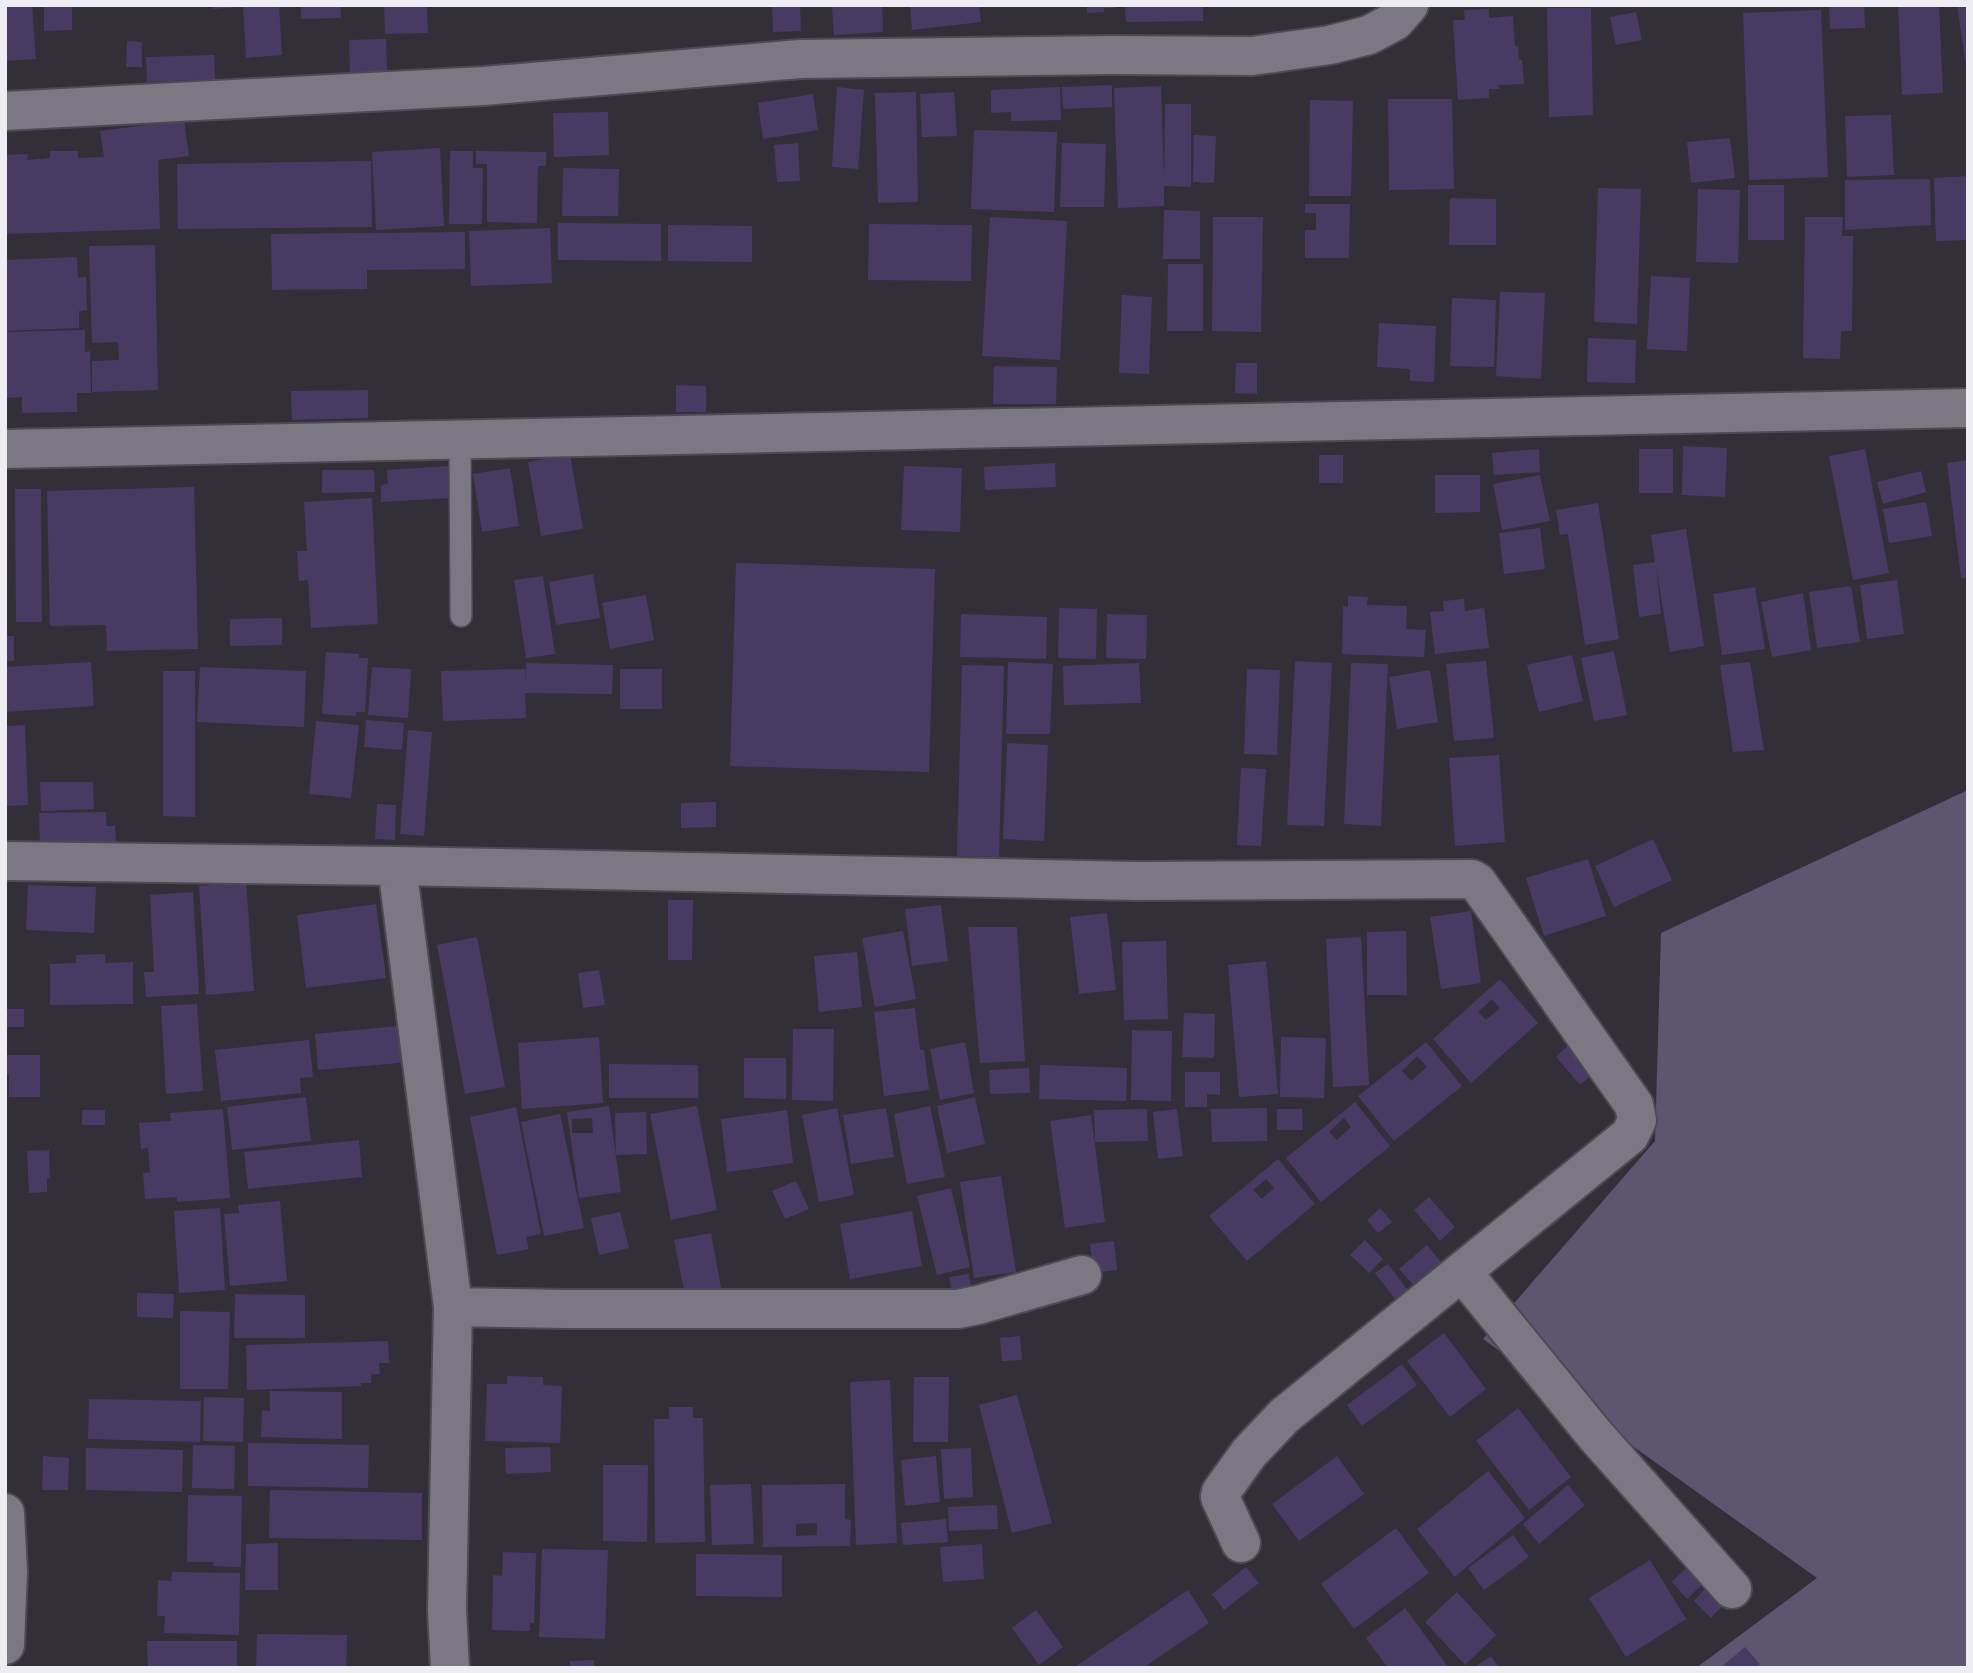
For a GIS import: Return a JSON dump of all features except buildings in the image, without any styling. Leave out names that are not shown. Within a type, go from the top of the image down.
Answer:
[{"type":"street","points":[[5,111],[484,86],[800,59],[1252,56],[1330,45],[1369,35],[1395,21],[1409,5]]},
{"type":"street","points":[[5,449],[1968,408]]},
{"type":"street","points":[[5,861],[1136,881],[1472,878],[1634,1105],[1637,1120],[1630,1135],[1284,1416],[1249,1453],[1220,1497],[1241,1543]]},
{"type":"street","points":[[397,866],[453,1307],[447,1610],[450,1668]]},
{"type":"street","points":[[1462,1272],[1595,1435],[1732,1589]]},
{"type":"street","points":[[453,1307],[566,1310],[958,1309],[1082,1275]]},
{"type":"street","points":[[5,1513],[8,1572],[5,1645]]},
{"type":"lane","points":[[460,440],[461,616]]},
{"type":"shaded area","points":[[1968,790],[1968,1668],[1696,1668],[1817,1578],[1483,1339],[1655,1141],[1661,933]]}]
